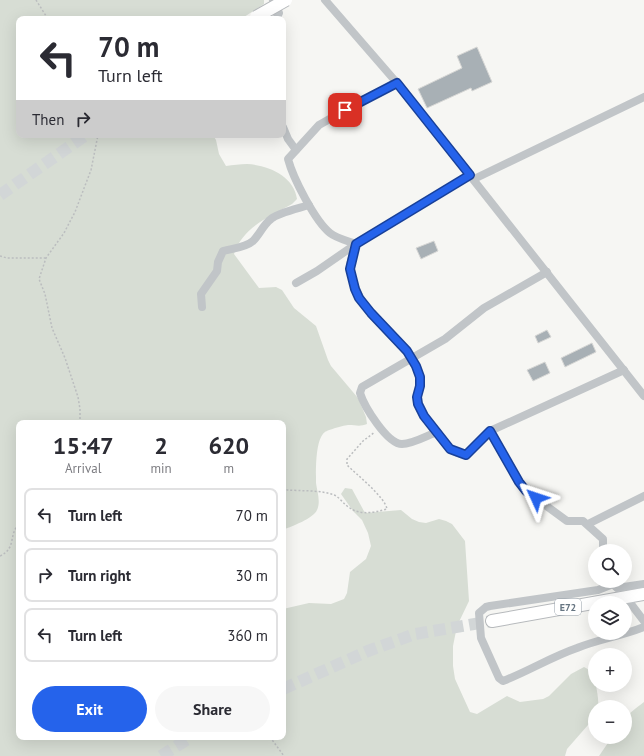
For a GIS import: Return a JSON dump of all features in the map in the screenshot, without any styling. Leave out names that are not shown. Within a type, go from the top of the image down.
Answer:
[{"type":"highway","points":[[258,16],[286,0]]},
{"type":"highway","name":"E72","points":[[492,621],[644,594]]},
{"type":"street","points":[[273,0],[279,13],[278,16]]},
{"type":"street","points":[[325,0],[397,83],[644,396]]},
{"type":"street","points":[[356,244],[330,233],[317,218],[290,169],[288,159],[319,125],[372,95],[397,83]]},
{"type":"street","points":[[296,283],[356,244],[472,177],[644,97]]},
{"type":"street","points":[[286,134],[296,150]]},
{"type":"street","points":[[202,307],[201,294],[217,271],[218,262],[223,251],[246,246],[272,218],[309,205]]},
{"type":"street","points":[[356,244],[350,269],[357,294],[371,313],[412,358],[420,377],[420,386],[417,397],[418,404],[424,416],[450,449],[466,455],[490,431],[624,370]]},
{"type":"street","points":[[437,432],[402,444],[396,443],[389,439],[368,412],[360,393],[362,387],[446,339],[484,308],[547,272]]},
{"type":"street","points":[[490,431],[519,482],[526,491],[567,521],[584,521],[603,538],[603,544]]},
{"type":"street","points":[[588,524],[644,496]]},
{"type":"street","points":[[632,586],[644,584]]},
{"type":"street","points":[[602,588],[598,590],[490,606],[486,607],[479,613],[481,638],[499,678],[503,680],[516,676],[576,648],[593,642],[628,634],[644,626]]},
{"type":"street","points":[[632,605],[644,621]]},
{"type":"path","points":[[36,0],[46,16]]},
{"type":"path","points":[[80,420],[78,398],[66,358],[52,328],[39,279],[46,258],[64,233],[75,212],[90,170],[97,138]]},
{"type":"path","points":[[0,256],[7,258],[46,258]]},
{"type":"path","points":[[286,490],[317,492],[335,495],[349,508],[360,513],[387,509],[386,504],[380,496],[347,465],[347,459],[363,441],[381,428]]},
{"type":"path","points":[[0,556],[6,553],[11,546],[14,529],[16,527]]},
{"type":"path","points":[[272,740],[284,756]]},
{"type":"shaded area","points":[[0,0],[264,0],[264,4],[246,16],[16,16],[16,138],[215,138],[219,154],[226,166],[244,164],[255,165],[271,169],[279,173],[291,184],[297,199],[292,204],[266,218],[250,230],[238,245],[234,254],[259,288],[276,287],[282,290],[294,308],[316,326],[331,366],[358,398],[366,417],[367,424],[358,426],[349,425],[325,432],[319,441],[316,463],[316,483],[319,500],[317,510],[307,519],[286,529],[286,420],[16,420],[16,740],[286,740],[286,608],[309,603],[331,604],[344,599],[347,593],[350,572],[366,559],[371,546],[368,533],[362,520],[353,511],[341,494],[345,488],[352,489],[365,513],[401,510],[412,519],[419,522],[426,523],[439,519],[452,524],[465,541],[469,601],[457,626],[453,646],[453,666],[455,679],[470,712],[477,714],[507,696],[520,702],[543,699],[549,696],[571,674],[584,667],[588,669],[588,692],[597,692],[598,700],[588,700],[588,725],[567,749],[565,756],[0,756]]},
{"type":"shaded area","points":[[644,702],[644,756],[599,756],[607,744],[632,744],[633,710]]},
{"type":"building","points":[[477,47],[492,82],[472,91],[471,88],[427,108],[418,89],[462,68],[457,56]]},
{"type":"building","points":[[434,241],[438,251],[421,259],[416,248]]},
{"type":"building","points":[[547,330],[551,337],[538,343],[535,336]]},
{"type":"building","points":[[592,343],[596,352],[565,367],[561,358]]},
{"type":"building","points":[[545,362],[550,373],[533,381],[527,370]]},
{"type":"tunnel","points":[[0,195],[82,138]]},
{"type":"tunnel","points":[[286,688],[368,651],[415,634],[492,621]]},
{"type":"tunnel","points":[[161,756],[186,740]]},
{"type":"route","points":[[345,110],[397,83],[470,175],[356,244],[350,269],[359,298],[407,351],[416,366],[420,377],[420,386],[417,397],[418,404],[424,416],[450,449],[466,455],[490,431],[519,482],[526,491],[536,498]]}]
